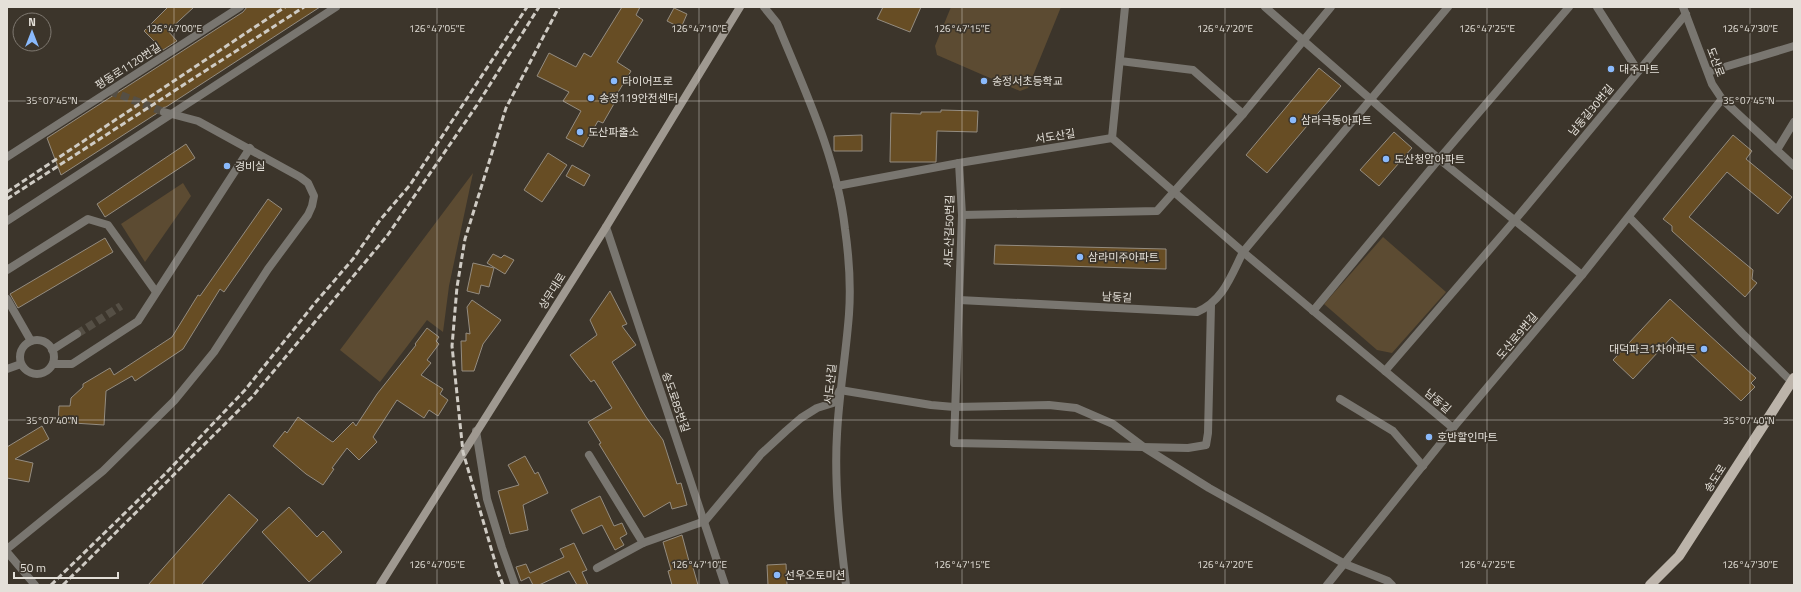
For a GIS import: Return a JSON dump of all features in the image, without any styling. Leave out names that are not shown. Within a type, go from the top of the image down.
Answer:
[{"type":"main road","name":"상무대로","points":[[380,585],[606,227],[740,7]]},
{"type":"main road","name":"송도로","points":[[1650,585],[1679,556],[1793,380]]},
{"type":"street","name":"평동로1120번길","points":[[7,157],[240,7]]},
{"type":"street","points":[[7,221],[168,113],[336,7]]},
{"type":"street","name":"서도산길","points":[[764,7],[777,23],[830,156],[845,228],[849,264],[849,313],[840,390],[837,435],[837,491],[846,585]]},
{"type":"street","points":[[1112,138],[1125,7]]},
{"type":"street","points":[[1265,7],[1370,99],[1582,275]]},
{"type":"street","points":[[962,215],[1157,211],[1243,114],[1331,7]]},
{"type":"street","points":[[1145,448],[1188,448],[1206,446],[1208,433],[1211,305],[1226,286],[1243,252],[1448,7]]},
{"type":"street","points":[[1313,311],[1440,158],[1569,7]]},
{"type":"street","points":[[1597,7],[1638,71]]},
{"type":"street","name":"남동길30번길","points":[[1385,371],[1514,220],[1638,71],[1685,11]]},
{"type":"street","name":"도산로","points":[[1685,11],[1712,84],[1722,99],[1794,166]]},
{"type":"street","points":[[1708,72],[1794,46]]},
{"type":"street","points":[[1120,61],[1193,70],[1243,114]]},
{"type":"street","name":"도산로9번길","points":[[1327,585],[1454,428],[1582,275],[1722,99]]},
{"type":"street","points":[[7,549],[103,471],[174,401],[214,352],[268,269],[308,215],[314,196],[308,183],[281,165],[198,121],[168,113]]},
{"type":"street","points":[[1777,150],[1794,122]]},
{"type":"street","name":"서도산길","points":[[837,186],[959,163],[1112,138]]},
{"type":"street","name":"남동길","points":[[1112,138],[1243,252],[1454,428]]},
{"type":"street","points":[[53,364],[72,364],[138,321],[250,148]]},
{"type":"street","name":"서도산길50번길","points":[[959,163],[962,215],[954,407],[954,443],[1145,448]]},
{"type":"street","points":[[1629,217],[1743,334],[1793,380]]},
{"type":"street","points":[[7,270],[88,219],[108,225],[156,292]]},
{"type":"street","name":"송도로85번길","points":[[606,227],[705,521],[725,585]]},
{"type":"street","points":[[7,299],[31,341]]},
{"type":"street","name":"남동길","points":[[959,300],[1197,312],[1211,305]]},
{"type":"street","points":[[52,350],[77,334]]},
{"type":"street","points":[[31,341],[42,341],[52,350],[54,358],[53,364],[50,368],[40,374],[29,372],[21,364],[20,353],[22,348],[31,341]]},
{"type":"street","points":[[7,369],[21,364]]},
{"type":"street","points":[[597,568],[642,543],[705,521],[761,454],[801,418],[817,408],[833,403],[840,390],[931,405],[954,407],[1049,404],[1076,408],[1113,424],[1145,448],[1209,488],[1345,564],[1392,585]]},
{"type":"street","points":[[1340,400],[1393,431],[1423,466]]},
{"type":"street","points":[[476,431],[486,499],[515,585]]},
{"type":"street","points":[[589,455],[642,543]]},
{"type":"street","points":[[7,552],[35,585]]},
{"type":"shaded area","points":[[951,7],[1061,7],[1028,88],[1020,91],[937,55],[935,46]]},
{"type":"shaded area","points":[[473,173],[449,286],[443,332],[427,320],[380,382],[340,350]]},
{"type":"shaded area","points":[[183,183],[191,196],[145,262],[121,224]]},
{"type":"shaded area","points":[[1383,237],[1446,292],[1392,353],[1377,350],[1324,304]]},
{"type":"building","points":[[168,7],[194,7],[168,31],[177,41],[163,50],[144,31]]},
{"type":"building","points":[[247,7],[320,7],[166,107],[160,108],[159,112],[61,175],[47,138],[243,12]]},
{"type":"building","points":[[622,7],[640,7],[636,15],[643,20],[617,62],[631,71],[617,94],[619,95],[603,123],[598,121],[583,147],[566,138],[581,111],[563,101],[569,92],[537,76],[549,53],[576,67],[584,53],[591,57]]},
{"type":"building","points":[[883,7],[921,7],[910,32],[877,19]]},
{"type":"building","points":[[674,8],[687,14],[681,28],[667,21]]},
{"type":"building","name":"삼라극동아파트","points":[[1319,68],[1341,86],[1267,173],[1246,155]]},
{"type":"building","points":[[941,110],[978,111],[977,132],[937,131],[936,162],[890,162],[891,113],[921,114],[921,112],[941,112]]},
{"type":"building","name":"도산청암아파트","points":[[1394,132],[1412,148],[1379,186],[1360,170]]},
{"type":"building","points":[[862,135],[862,151],[834,151],[834,136]]},
{"type":"building","points":[[1733,135],[1752,151],[1746,159],[1792,197],[1778,214],[1727,172],[1689,217],[1753,270],[1752,279],[1757,283],[1745,297],[1672,231],[1672,226],[1663,219]]},
{"type":"building","points":[[186,144],[195,158],[105,217],[97,204]]},
{"type":"building","points":[[548,153],[567,165],[542,202],[524,190]]},
{"type":"building","points":[[572,165],[590,175],[584,186],[566,176]]},
{"type":"building","points":[[268,199],[282,209],[224,292],[220,289],[183,349],[135,381],[132,376],[106,391],[104,425],[58,422],[59,406],[70,406],[71,398],[83,387],[83,384],[110,368],[114,375],[172,337],[198,295],[200,296]]},
{"type":"building","points":[[105,238],[113,252],[18,308],[10,294]]},
{"type":"building","name":"삼라미주아파트","points":[[995,245],[1166,249],[1166,269],[994,264]]},
{"type":"building","points":[[493,254],[501,258],[504,255],[514,260],[505,274],[487,263]]},
{"type":"building","points":[[473,263],[494,268],[489,287],[481,285],[479,294],[467,291]]},
{"type":"building","points":[[610,291],[627,324],[622,326],[636,345],[612,362],[646,417],[663,440],[677,484],[681,483],[687,505],[672,509],[670,502],[644,517],[599,444],[601,443],[588,422],[612,408],[594,380],[591,382],[570,355],[597,335],[590,320]]},
{"type":"building","name":"대덕파크1차아파트","points":[[1670,299],[1756,378],[1751,383],[1755,387],[1741,401],[1672,337],[1633,379],[1613,360]]},
{"type":"building","points":[[472,300],[501,320],[483,344],[474,371],[462,371],[461,341],[466,341],[466,333],[470,334],[467,307]]},
{"type":"building","points":[[427,328],[439,337],[436,341],[439,344],[427,360],[431,363],[421,375],[443,389],[440,394],[448,400],[438,416],[429,410],[424,418],[397,400],[373,437],[377,442],[359,460],[347,448],[332,468],[334,469],[323,485],[306,474],[273,446],[285,431],[287,433],[298,417],[333,442],[353,422],[356,426],[377,394],[416,345],[415,344]]},
{"type":"building","points":[[42,426],[49,439],[15,459],[33,463],[29,482],[7,478],[7,447]]},
{"type":"building","points":[[525,456],[535,474],[538,472],[548,493],[523,505],[528,530],[510,534],[498,491],[519,485],[508,465]]},
{"type":"building","points":[[229,494],[258,520],[201,585],[148,585]]},
{"type":"building","points":[[600,496],[614,526],[622,523],[627,534],[620,538],[624,545],[615,550],[602,525],[583,534],[571,510]]},
{"type":"building","points":[[289,507],[317,537],[323,531],[342,552],[309,582],[262,532]]},
{"type":"building","points":[[682,535],[690,565],[692,564],[698,585],[672,585],[668,571],[671,570],[663,542]]},
{"type":"building","points":[[574,543],[587,570],[582,572],[588,585],[577,585],[569,571],[539,585],[533,585],[529,577],[521,581],[516,567],[526,564],[530,573],[564,557],[560,549]]},
{"type":"building","name":"선우오토미션","points":[[786,564],[787,585],[768,585],[767,565]]},
{"type":"tunnel","points":[[110,91],[164,112]]},
{"type":"tunnel","points":[[77,334],[121,306]]},
{"type":"railway","points":[[7,192],[285,7]]},
{"type":"railway","points":[[7,199],[304,7]]},
{"type":"railway","points":[[51,585],[165,474],[245,390],[315,303],[353,259],[380,220],[410,185],[527,7]]},
{"type":"railway","points":[[63,585],[252,397],[387,236],[477,105],[539,7]]},
{"type":"railway","points":[[503,585],[463,452],[452,346],[457,287],[465,239],[506,108],[559,7]]},
{"type":"place","name":"대주마트","points":[[1611,69]]},
{"type":"place","name":"타이어프로","points":[[614,81]]},
{"type":"place","name":"송정서초등학교","points":[[984,81]]},
{"type":"place","name":"송정119안전센터","points":[[591,98]]},
{"type":"place","name":"삼라극동아파트","points":[[1293,120]]},
{"type":"place","name":"도산파출소","points":[[580,132]]},
{"type":"place","name":"도산청암아파트","points":[[1386,159]]},
{"type":"place","name":"경비실","points":[[227,166]]},
{"type":"place","name":"삼라미주아파트","points":[[1080,257]]},
{"type":"place","name":"대덕파크1차아파트","points":[[1704,349]]},
{"type":"place","name":"호반할인마트","points":[[1429,437]]},
{"type":"place","name":"선우오토미션","points":[[777,575]]}]
